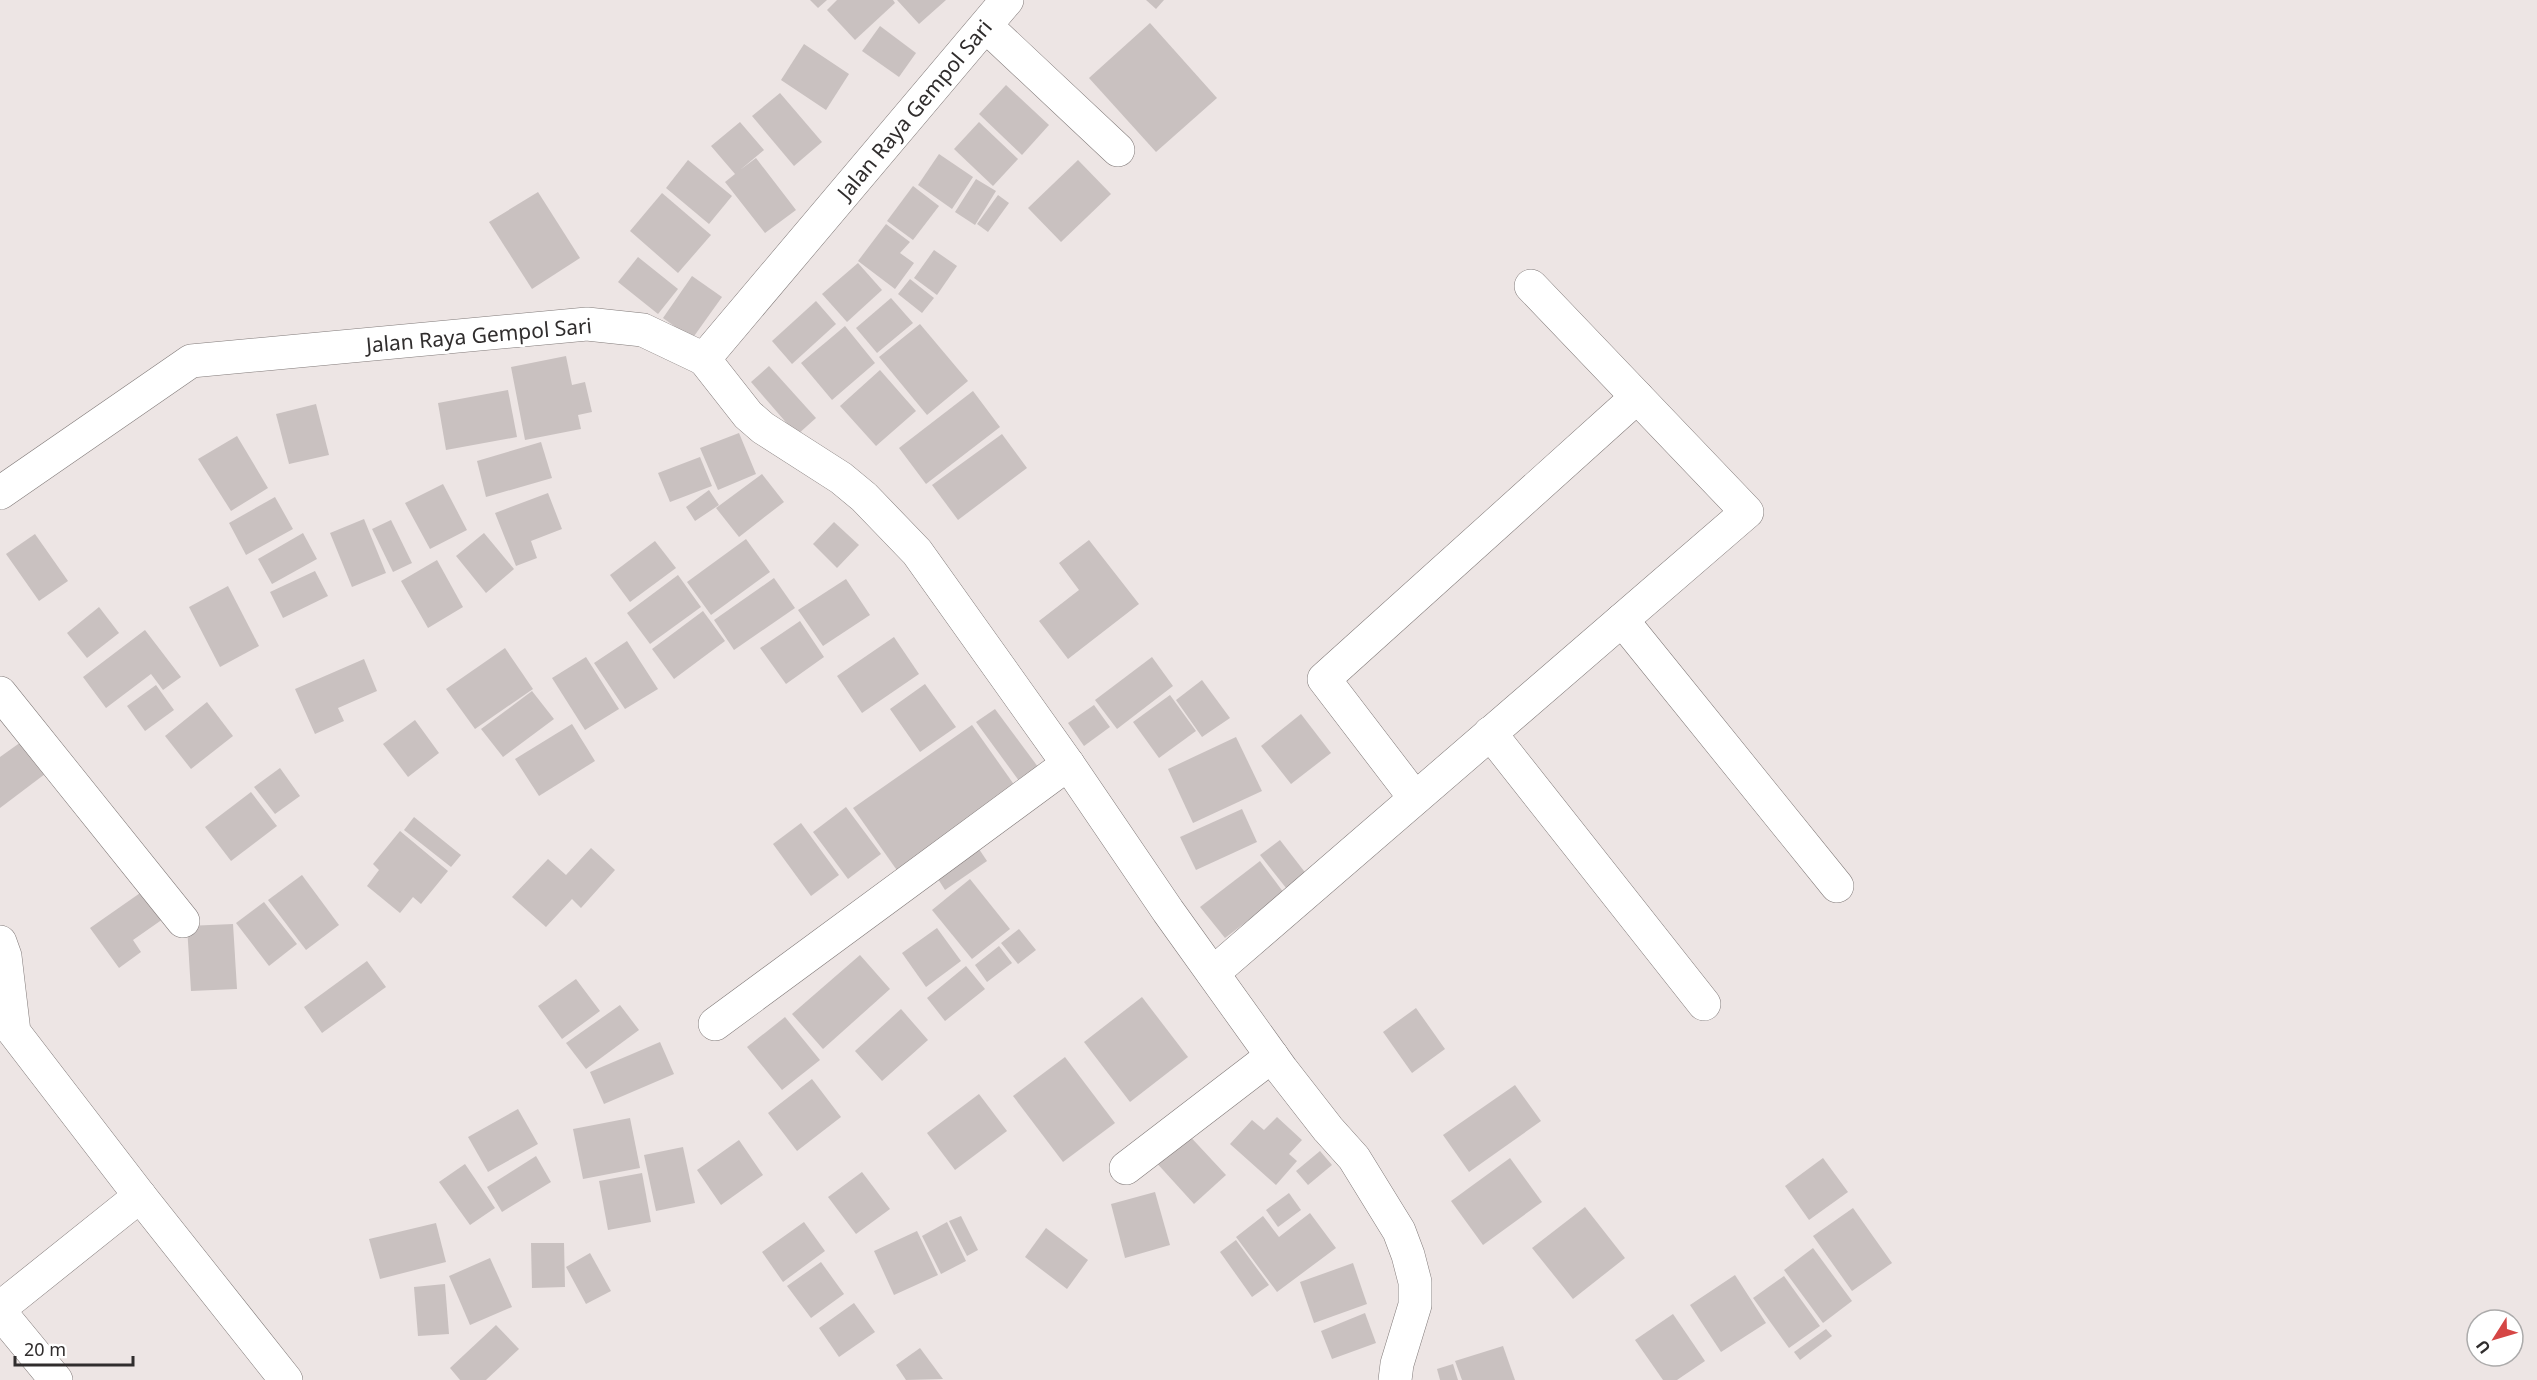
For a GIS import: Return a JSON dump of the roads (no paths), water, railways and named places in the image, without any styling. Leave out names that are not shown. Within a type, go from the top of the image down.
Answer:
[{"type":"street","name":"Jalan Raya Gempol Sari","points":[[0,493],[191,361],[586,324],[643,330],[704,359],[987,27],[1007,0]]},
{"type":"street","points":[[987,27],[1118,150]]},
{"type":"street","points":[[1213,973],[1747,512],[1531,286]]},
{"type":"street","points":[[704,359],[748,415],[763,428],[842,478],[864,497],[917,552],[1272,1056],[1328,1129],[1354,1158],[1399,1231],[1415,1282],[1415,1305],[1397,1364],[1395,1380]]},
{"type":"street","points":[[1416,798],[1324,679],[1637,397]]},
{"type":"street","points":[[1622,620],[1837,886]]},
{"type":"street","points":[[0,693],[183,921]]},
{"type":"street","points":[[1490,733],[1704,1004]]},
{"type":"street","points":[[715,1024],[1068,764]]},
{"type":"street","points":[[0,942],[5,956],[14,1032],[286,1380]]},
{"type":"street","points":[[1126,1168],[1272,1056]]},
{"type":"street","points":[[56,1380],[0,1310],[140,1196]]}]
